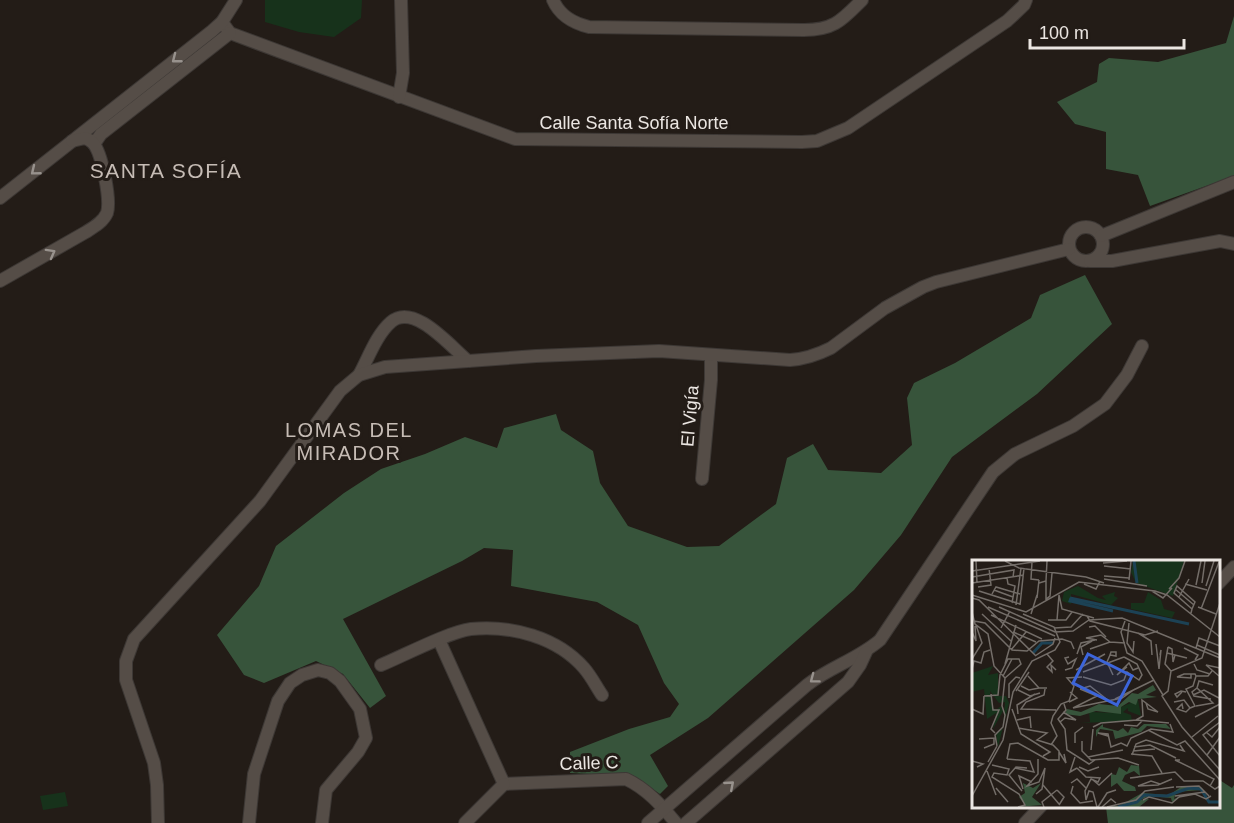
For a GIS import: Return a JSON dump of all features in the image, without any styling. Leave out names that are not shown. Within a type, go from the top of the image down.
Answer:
[{"type":"street","points":[[0,198],[222,22],[236,0]]},
{"type":"street","points":[[399,97],[403,73],[401,0]]},
{"type":"street","points":[[553,0],[568,19],[589,27],[813,30],[833,26],[862,0]]},
{"type":"street","name":"Calle Santa Sofía Norte","points":[[230,33],[515,139],[817,141],[848,128],[980,40],[1007,21],[1026,0]]},
{"type":"street","points":[[94,144],[101,134],[230,33],[222,22]]},
{"type":"street","points":[[0,281],[78,237],[102,220],[106,214],[108,202],[100,157],[94,144],[85,138],[69,143]]},
{"type":"street","points":[[1101,236],[1234,182]]},
{"type":"street","points":[[1090,261],[1099,256],[1103,241],[1101,236],[1088,227],[1076,230],[1069,238],[1069,249],[1080,261],[1090,261],[1112,261],[1220,240],[1234,244]]},
{"type":"street","points":[[359,375],[385,368],[468,361],[659,351],[790,360],[810,357],[831,348],[897,300],[936,282],[1069,249]]},
{"type":"street","points":[[158,823],[154,763],[126,680],[128,652],[134,639],[260,501],[340,392],[359,375],[383,331],[392,321],[400,317],[421,320],[468,361]]},
{"type":"street","points":[[648,823],[807,685],[833,667],[866,652],[880,640],[993,472],[1015,454],[1073,426],[1105,404],[1127,375],[1143,346]]},
{"type":"street","name":"El Vigía","points":[[702,479],[711,380],[711,355]]},
{"type":"street","points":[[1219,583],[1234,567]]},
{"type":"street","points":[[381,665],[470,629],[502,630],[549,641],[567,652],[585,669],[602,695]]},
{"type":"street","points":[[439,640],[504,784],[465,823]]},
{"type":"street","points":[[686,823],[848,682],[866,652]]},
{"type":"street","points":[[249,823],[254,774],[278,701],[290,683],[302,675],[318,670],[330,673],[340,681],[360,709],[366,738],[358,752],[326,790],[322,823]]},
{"type":"street","name":"Calle C","points":[[504,784],[626,779],[639,785],[651,795],[676,823]]},
{"type":"street","points":[[1025,823],[1040,808]]},
{"type":"green space","points":[[265,0],[362,0],[361,18],[334,37],[299,32],[265,22]]},
{"type":"green space","points":[[1234,16],[1234,176],[1150,206],[1138,175],[1106,169],[1106,132],[1075,124],[1057,102],[1097,82],[1099,64],[1109,58],[1158,62],[1226,43]]},
{"type":"green space","points":[[1085,275],[1112,324],[1037,394],[952,457],[901,535],[854,590],[708,718],[650,755],[668,786],[660,794],[633,776],[570,773],[570,752],[629,729],[670,717],[679,704],[664,683],[638,625],[597,602],[511,586],[513,550],[484,548],[343,619],[386,696],[370,708],[343,674],[316,661],[264,683],[244,675],[217,635],[259,586],[276,546],[344,493],[381,469],[465,437],[497,448],[504,428],[556,414],[561,430],[593,451],[600,483],[628,526],[687,547],[719,546],[776,504],[787,458],[813,444],[828,470],[881,473],[912,445],[907,398],[914,383],[955,363],[1031,318],[1040,295]]},
{"type":"green space","points":[[1219,780],[1232,788],[1234,785],[1234,823],[1108,823],[1106,808],[1219,808]]},
{"type":"green space","points":[[65,792],[68,806],[43,810],[40,796]]},
{"type":"district","name":"SANTA SOFÍA","points":[[166,171]]},
{"type":"district","name":"LOMAS DEL MIRADOR","points":[[349,442]]}]
